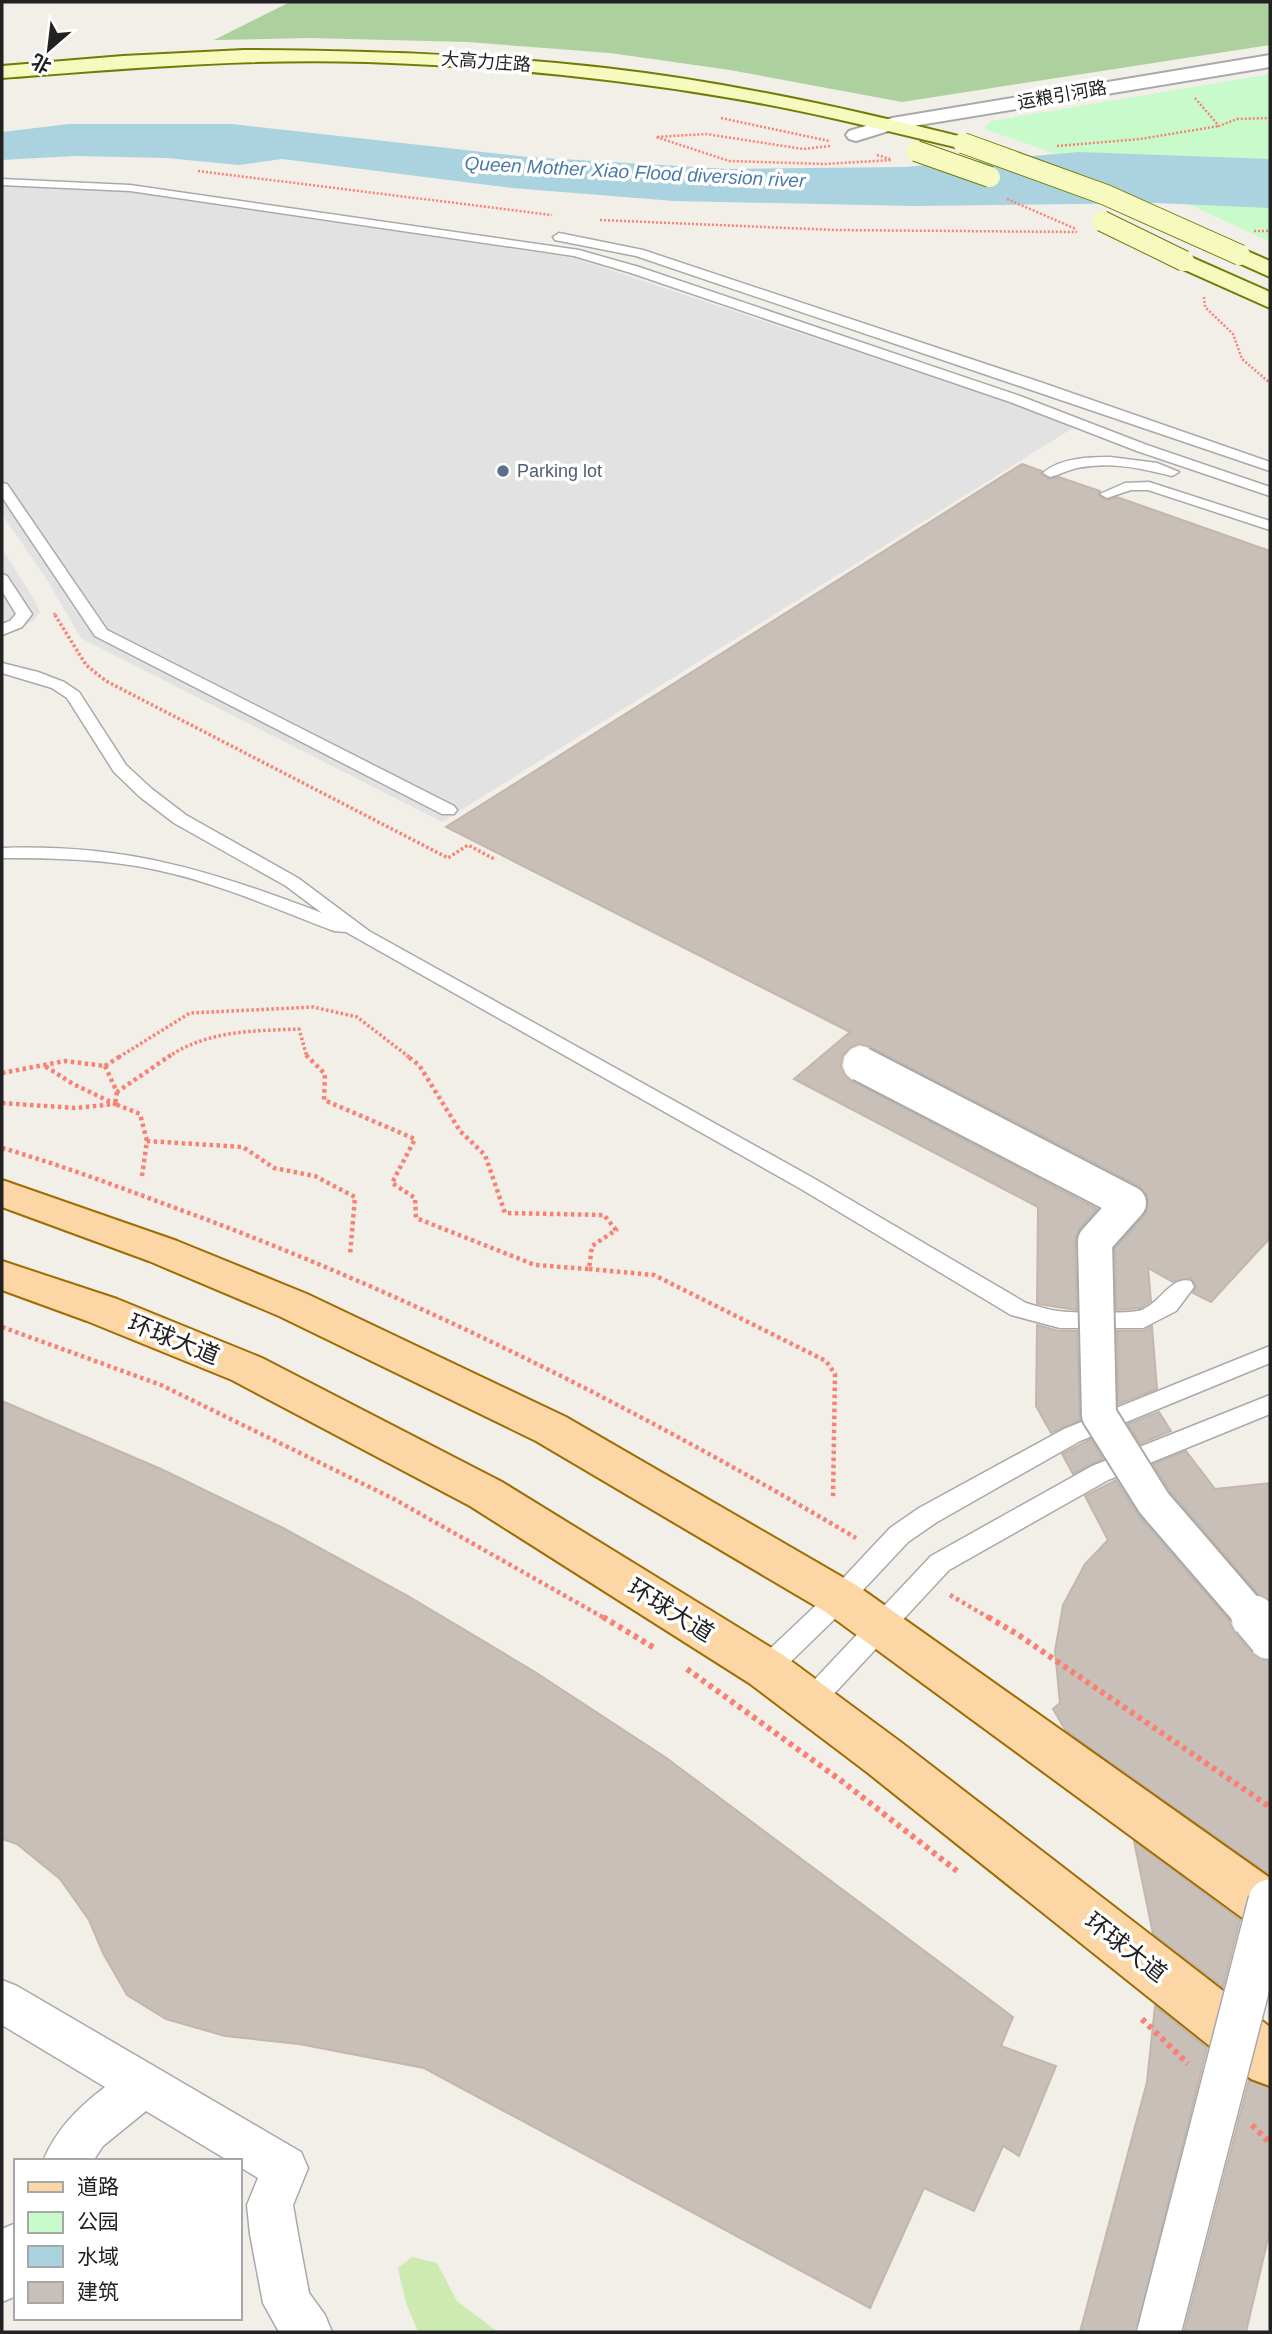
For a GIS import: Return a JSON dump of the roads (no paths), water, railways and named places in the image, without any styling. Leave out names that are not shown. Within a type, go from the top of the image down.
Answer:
[{"type":"main road","name":"大高力庄路","points":[[2,72],[173,59],[295,55],[424,58],[639,76],[736,92],[892,124],[963,143],[1106,195],[1270,270]]},
{"type":"main road","name":"大高力庄路","points":[[2,87],[176,73],[417,73],[524,79],[619,89],[809,123],[862,144],[909,157],[1004,190]]},
{"type":"main road","points":[[1083,226],[1184,261],[1270,302]]},
{"type":"main road","points":[[2,1193],[163,1251],[293,1306],[538,1423],[840,1598],[1270,1908]]},
{"type":"main road","name":"环球大道","points":[[2,1275],[102,1310],[247,1369],[486,1494],[766,1669],[1270,2060]]},
{"type":"street","name":"运粮引河路","points":[[862,144],[892,124],[1270,61]]},
{"type":"street","points":[[861,1064],[1129,1203],[1095,1241],[1099,1415],[1154,1503],[1270,1637]]},
{"type":"street","points":[[1159,2332],[1270,1901]]},
{"type":"street","points":[[2,2001],[285,2168],[270,2206],[287,2304],[308,2332]]},
{"type":"street","points":[[67,2159],[88,2130],[144,2084]]},
{"type":"street","points":[[2,2278],[14,2251]]},
{"type":"lane","points":[[2,171],[66,170],[133,175],[453,221]]},
{"type":"lane","points":[[2,182],[45,181],[130,188],[575,253],[635,270],[1015,399],[1142,448],[1270,492]]},
{"type":"lane","points":[[2,190],[61,190],[113,194],[580,264],[1060,427]]},
{"type":"lane","points":[[550,235],[617,246],[639,253],[1270,467]]},
{"type":"lane","points":[[1050,474],[1064,466],[1083,463],[1131,463],[1159,467],[1270,506]]},
{"type":"lane","points":[[1107,494],[1130,486],[1149,486],[1270,526]]},
{"type":"lane","points":[[2,487],[101,633],[448,810]]},
{"type":"lane","points":[[2,579],[24,614],[16,624],[2,630]]},
{"type":"lane","points":[[2,668],[32,675],[58,685],[73,695],[120,768],[146,793],[180,819],[292,882],[362,935],[796,1178],[1019,1309],[1060,1320],[1143,1320],[1168,1305],[1183,1287]]},
{"type":"lane","points":[[2,853],[46,851],[117,857],[183,870],[362,935]]},
{"type":"lane","points":[[766,1669],[840,1598],[899,1535],[990,1478],[1072,1435],[1270,1354]]},
{"type":"lane","points":[[810,1702],[940,1563],[1100,1473],[1270,1404]]},
{"type":"water","name":"Queen Mother Xiao Flood diversion river","points":[[69,124],[232,124],[528,157],[728,169],[904,167],[1079,152],[1270,159],[1270,208],[1156,203],[914,206],[674,201],[512,188],[282,159],[239,165],[166,158],[75,156],[2,160],[2,132]]},
{"type":"place","name":"Parking lot","points":[[503,471]]}]
